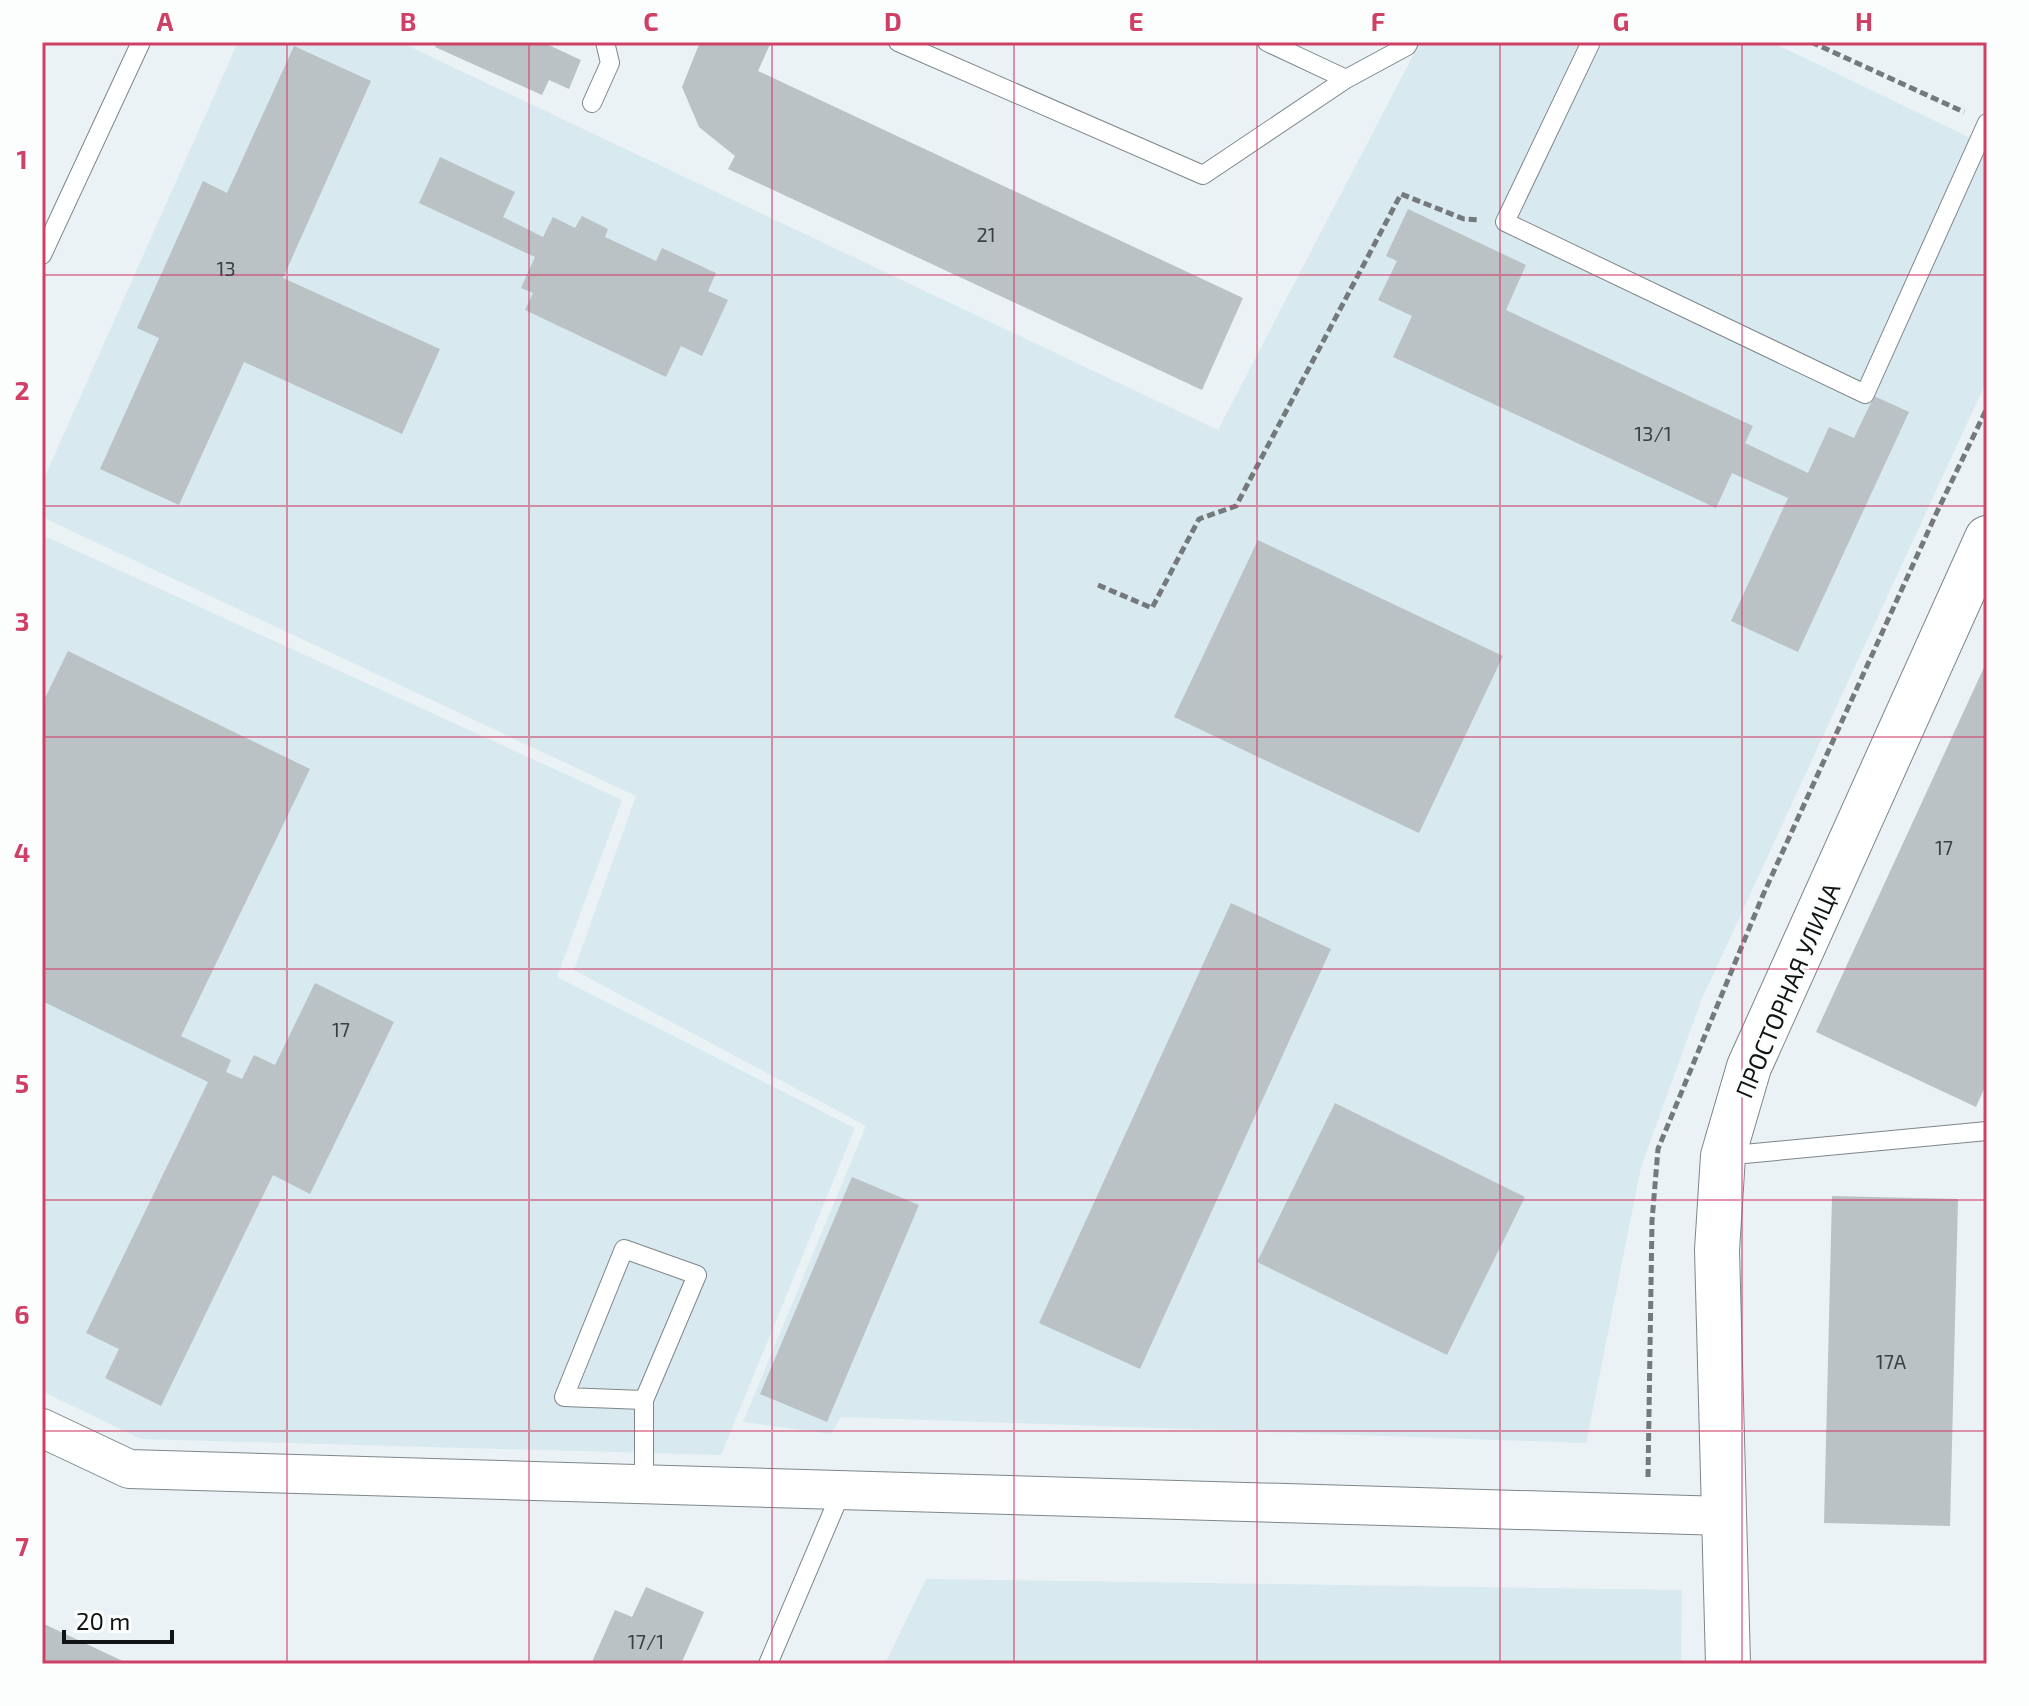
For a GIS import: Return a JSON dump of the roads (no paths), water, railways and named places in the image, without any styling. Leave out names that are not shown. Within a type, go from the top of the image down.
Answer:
[{"type":"street","name":"ПРОСТОРНАЯ УЛИЦА","points":[[1728,1664],[1717,1250],[1723,1156],[1749,1067],[1987,538]]},
{"type":"street","points":[[42,1428],[129,1469],[1724,1516]]},
{"type":"lane","points":[[42,255],[141,42]]},
{"type":"lane","points":[[592,103],[610,63],[605,42]]},
{"type":"lane","points":[[898,42],[1203,175],[1346,79],[1407,46],[1409,42]]},
{"type":"lane","points":[[1267,42],[1346,79]]},
{"type":"lane","points":[[1591,42],[1505,222],[1865,394],[1980,119]]},
{"type":"lane","points":[[1723,1156],[1987,1131]]},
{"type":"lane","points":[[644,1400],[564,1397],[624,1249],[697,1275],[644,1400],[644,1484]]},
{"type":"lane","points":[[768,1664],[842,1490]]}]
